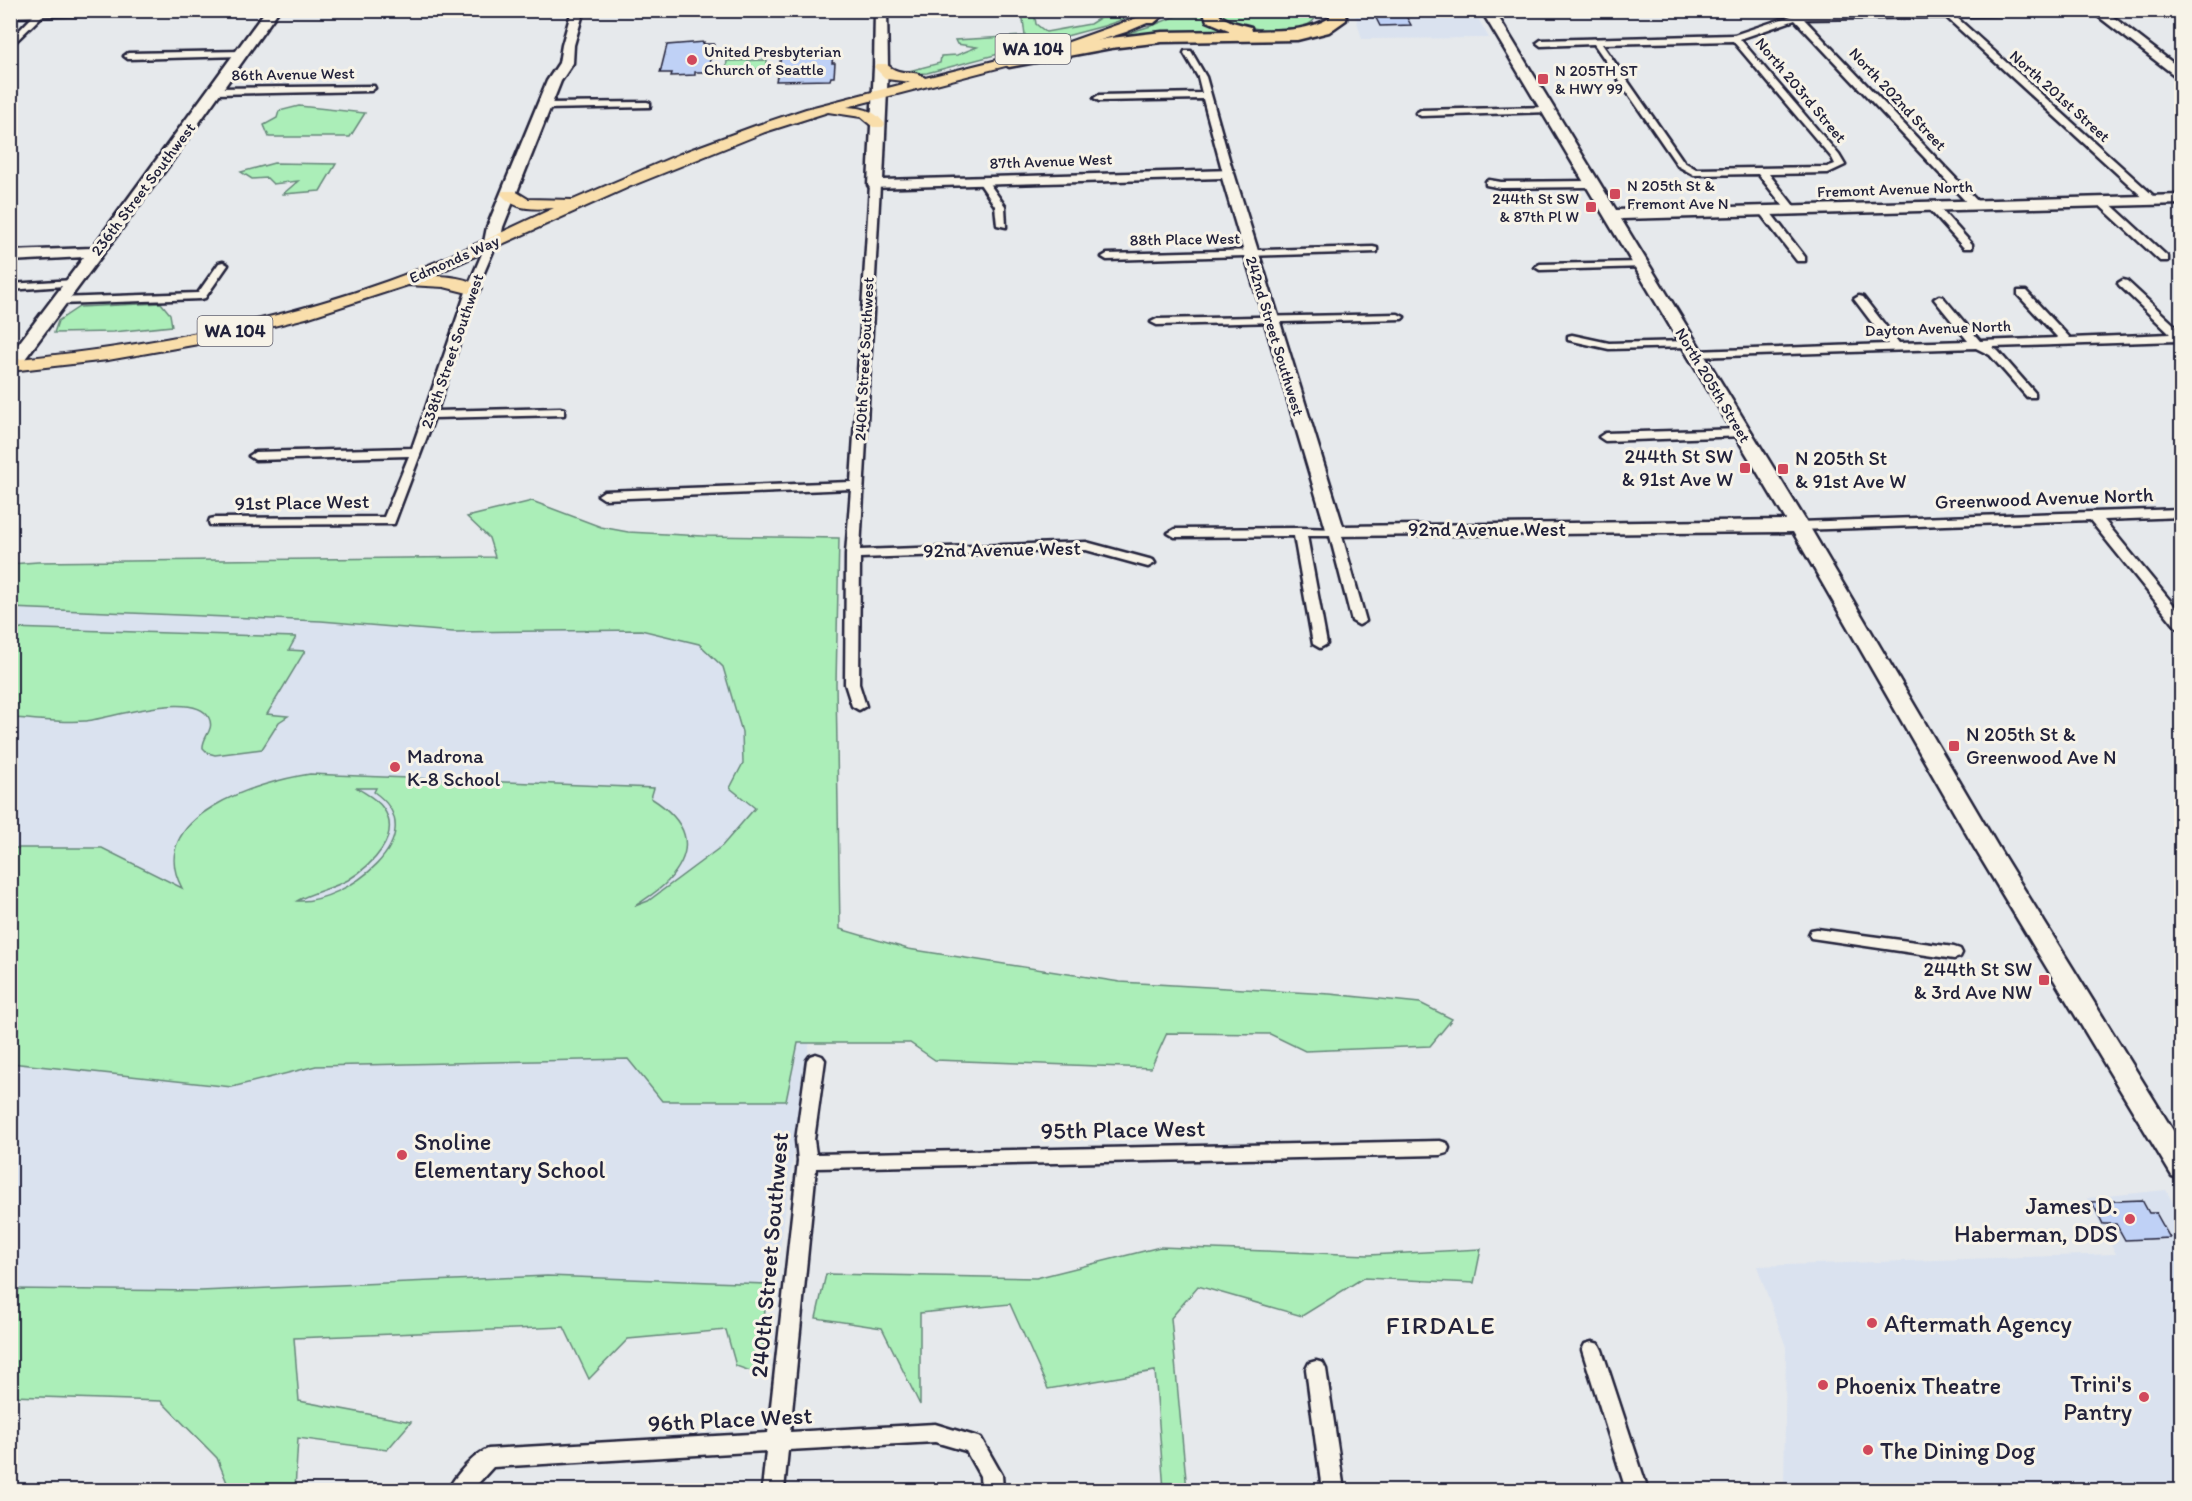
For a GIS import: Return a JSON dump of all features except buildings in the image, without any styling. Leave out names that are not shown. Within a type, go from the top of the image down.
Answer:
[{"type":"highway","points":[[1148,20],[1161,10]]},
{"type":"highway","points":[[1211,10],[1213,18],[1226,26],[1273,33],[1316,26],[1326,17],[1325,10]]},
{"type":"highway","points":[[1009,62],[1145,38],[1297,35],[1333,25],[1338,20],[1338,10]]},
{"type":"main road","name":"Edmonds Way","points":[[880,92],[1009,62],[1123,29],[1172,10]]},
{"type":"main road","name":"Edmonds Way","points":[[11,366],[106,355],[203,338],[313,311],[394,285],[584,201],[728,141],[808,113],[921,78],[1094,34],[1123,29]]},
{"type":"main road","points":[[881,67],[891,76],[921,78]]},
{"type":"main road","points":[[808,113],[857,111],[871,116],[878,124]]},
{"type":"main road","points":[[509,194],[525,204],[542,205],[584,201]]},
{"type":"main road","points":[[394,285],[432,280],[457,283],[472,289]]},
{"type":"street","points":[[10,13],[128,10]]},
{"type":"street","name":"236th Street Southwest","points":[[11,366],[273,10]]},
{"type":"street","name":"238th Street Southwest","points":[[389,521],[417,452],[472,289],[492,242],[495,227],[554,81],[566,63],[568,45],[578,10]]},
{"type":"street","name":"240th Street Southwest","points":[[859,706],[852,684],[853,554],[880,92],[881,10]]},
{"type":"street","name":"North 205th Street","points":[[1487,10],[1799,526],[1972,823],[2181,1169]]},
{"type":"street","points":[[1541,43],[1735,38],[1797,17],[2097,11],[2178,71]]},
{"type":"street","points":[[10,45],[42,12]]},
{"type":"street","name":"North 201st Street","points":[[1948,14],[2152,200]]},
{"type":"street","name":"North 202nd Street","points":[[1797,17],[1975,204]]},
{"type":"street","name":"North 203rd Street","points":[[1735,38],[1836,157],[1840,165],[1828,170],[1762,172]]},
{"type":"street","points":[[1597,43],[1681,164],[1694,171],[1762,172],[1792,210]]},
{"type":"street","points":[[128,56],[242,53]]},
{"type":"street","name":"242nd Street Southwest","points":[[1188,53],[1202,77],[1208,96],[1250,254],[1335,532],[1359,621]]},
{"type":"street","name":"86th Avenue West","points":[[215,91],[371,88]]},
{"type":"street","points":[[1099,98],[1208,96]]},
{"type":"street","points":[[1417,103],[1423,117],[1548,110]]},
{"type":"street","points":[[544,106],[647,105]]},
{"type":"street","name":"87th Avenue West","points":[[875,185],[1227,173]]},
{"type":"street","points":[[983,181],[1000,206],[1002,225]]},
{"type":"street","points":[[1489,183],[1501,185],[1592,184]]},
{"type":"street","name":"Fremont Avenue North","points":[[1610,214],[2181,199]]},
{"type":"street","points":[[2101,201],[2164,259]]},
{"type":"street","points":[[1932,206],[1968,246]]},
{"type":"street","points":[[1763,210],[1801,259]]},
{"type":"street","name":"88th Place West","points":[[1107,257],[1373,250]]},
{"type":"street","points":[[10,256],[97,252]]},
{"type":"street","points":[[59,301],[201,296],[223,265]]},
{"type":"street","points":[[1540,267],[1642,265]]},
{"type":"street","points":[[10,287],[73,283]]},
{"type":"street","points":[[2123,283],[2181,337]]},
{"type":"street","points":[[2022,293],[2066,340]]},
{"type":"street","points":[[1859,299],[1895,346]]},
{"type":"street","points":[[1939,299],[1976,343],[1994,353],[2031,395]]},
{"type":"street","points":[[1157,322],[1398,317]]},
{"type":"street","name":"Dayton Avenue North","points":[[1572,339],[1609,346],[1692,349],[1895,346],[2181,337]]},
{"type":"street","points":[[430,415],[560,412]]},
{"type":"street","points":[[1605,437],[1742,433]]},
{"type":"street","points":[[255,456],[417,452]]},
{"type":"street","points":[[604,495],[856,485]]},
{"type":"street","name":"Greenwood Avenue North","points":[[1799,526],[2181,513]]},
{"type":"street","points":[[2094,516],[2181,625]]},
{"type":"street","name":"91st Place West","points":[[215,522],[389,521]]},
{"type":"street","name":"92nd Avenue West","points":[[1175,533],[1799,526]]},
{"type":"street","points":[[1300,532],[1320,644]]},
{"type":"street","name":"92nd Avenue West","points":[[853,554],[1086,546],[1148,563]]},
{"type":"street","points":[[1816,934],[1954,953]]},
{"type":"street","name":"240th Street Southwest","points":[[773,1491],[807,1161],[805,1140],[816,1060]]},
{"type":"street","name":"95th Place West","points":[[807,1161],[1440,1148]]},
{"type":"street","points":[[1592,1350],[1637,1491]]},
{"type":"street","points":[[1317,1369],[1333,1491]]},
{"type":"street","name":"96th Place West","points":[[459,1491],[488,1458],[935,1433],[973,1444],[992,1475],[992,1491]]},
{"type":"shaded area","points":[[1354,11],[1474,11],[1489,38],[1362,39]]},
{"type":"shaded area","points":[[1504,11],[1649,11],[1508,18]]},
{"type":"shaded area","points":[[10,577],[797,623],[813,1019],[774,1290],[11,1316]]},
{"type":"shaded area","points":[[2166,1190],[2181,1218],[2181,1490],[1784,1490],[1786,1347],[1757,1266],[2116,1254],[2087,1198]]},
{"type":"green space","points":[[1191,10],[1203,11],[1203,16],[1218,26],[1233,31],[1109,39],[1154,25]]},
{"type":"green space","points":[[1216,10],[1316,10],[1318,14],[1311,22],[1301,27],[1273,30],[1258,29],[1221,20]]},
{"type":"green space","points":[[1022,11],[1034,11],[1036,24],[1046,32],[1090,24],[1103,16],[1090,12],[1148,11],[1104,26],[927,73],[911,74],[893,70],[909,71],[940,63],[941,56],[957,55],[977,47],[957,44],[955,40],[1025,36]]},
{"type":"green space","points":[[767,60],[767,69],[726,70],[727,61]]},
{"type":"green space","points":[[299,106],[365,113],[350,137],[269,137],[264,125],[277,118],[279,111]]},
{"type":"green space","points":[[274,163],[336,164],[320,191],[283,194],[298,181],[273,184],[267,178],[252,179],[241,172]]},
{"type":"green space","points":[[161,303],[170,314],[172,326],[113,332],[54,333],[58,321],[79,307]]},
{"type":"green space","points":[[532,501],[601,527],[628,532],[703,536],[839,538],[836,684],[840,929],[908,949],[1120,982],[1330,994],[1420,1003],[1452,1019],[1430,1046],[1305,1051],[1270,1034],[1167,1033],[1151,1068],[935,1060],[910,1043],[798,1043],[786,1101],[662,1101],[628,1059],[316,1066],[232,1087],[11,1063],[11,848],[102,848],[182,888],[174,863],[178,841],[192,822],[212,807],[237,795],[288,778],[310,774],[654,788],[651,798],[673,815],[684,835],[685,846],[678,869],[668,881],[635,906],[648,901],[722,846],[755,808],[730,788],[743,763],[742,732],[723,667],[699,644],[641,630],[453,632],[321,621],[11,608],[11,564],[495,557],[489,538],[467,517]],"holes":[[[357,788],[376,788],[374,792],[391,809],[395,828],[390,847],[377,864],[359,879],[338,891],[316,899],[297,901],[348,880],[366,867],[382,849],[387,839],[388,819],[378,802]]]},
{"type":"green space","points":[[11,628],[296,637],[289,650],[305,651],[267,714],[288,716],[279,722],[262,749],[215,755],[203,748],[210,726],[209,718],[201,710],[187,706],[150,708],[85,721],[11,718]]},
{"type":"green space","points":[[1160,1247],[1369,1255],[1481,1249],[1474,1283],[1363,1278],[1302,1316],[1198,1286],[1171,1318],[1187,1490],[1164,1490],[1155,1371],[1048,1389],[1010,1304],[920,1313],[920,1405],[882,1328],[816,1318],[826,1274],[1036,1278]]},
{"type":"green space","points":[[547,1276],[766,1284],[762,1375],[736,1366],[726,1330],[628,1339],[589,1379],[564,1327],[294,1338],[299,1401],[411,1422],[387,1450],[298,1438],[295,1490],[230,1490],[217,1458],[161,1401],[11,1396],[11,1289],[201,1291]]},
{"type":"place","name":"United Presbyterian Church of Seattle","points":[[692,60]]},
{"type":"place","name":"N 205TH ST & HWY 99","points":[[1543,79]]},
{"type":"place","name":"N 205th St & Fremont Ave N","points":[[1615,194]]},
{"type":"place","name":"244th St SW & 87th Pl W","points":[[1591,207]]},
{"type":"place","name":"244th St SW & 91st Ave W","points":[[1745,468]]},
{"type":"place","name":"N 205th St & 91st Ave W","points":[[1783,469]]},
{"type":"place","name":"N 205th St & Greenwood Ave N","points":[[1954,746]]},
{"type":"place","name":"Madrona K-8 School","points":[[395,767]]},
{"type":"place","name":"244th St SW & 3rd Ave NW","points":[[2044,980]]},
{"type":"place","name":"Snoline Elementary School","points":[[402,1155]]},
{"type":"place","name":"James D. Haberman, DDS","points":[[2130,1219]]},
{"type":"place","name":"Aftermath Agency","points":[[1872,1323]]},
{"type":"place","name":"Phoenix Theatre","points":[[1823,1385]]},
{"type":"place","name":"Trini's Pantry","points":[[2144,1397]]},
{"type":"place","name":"The Dining Dog","points":[[1868,1450]]},
{"type":"district","name":"FIRDALE","points":[[1441,1325]]}]
